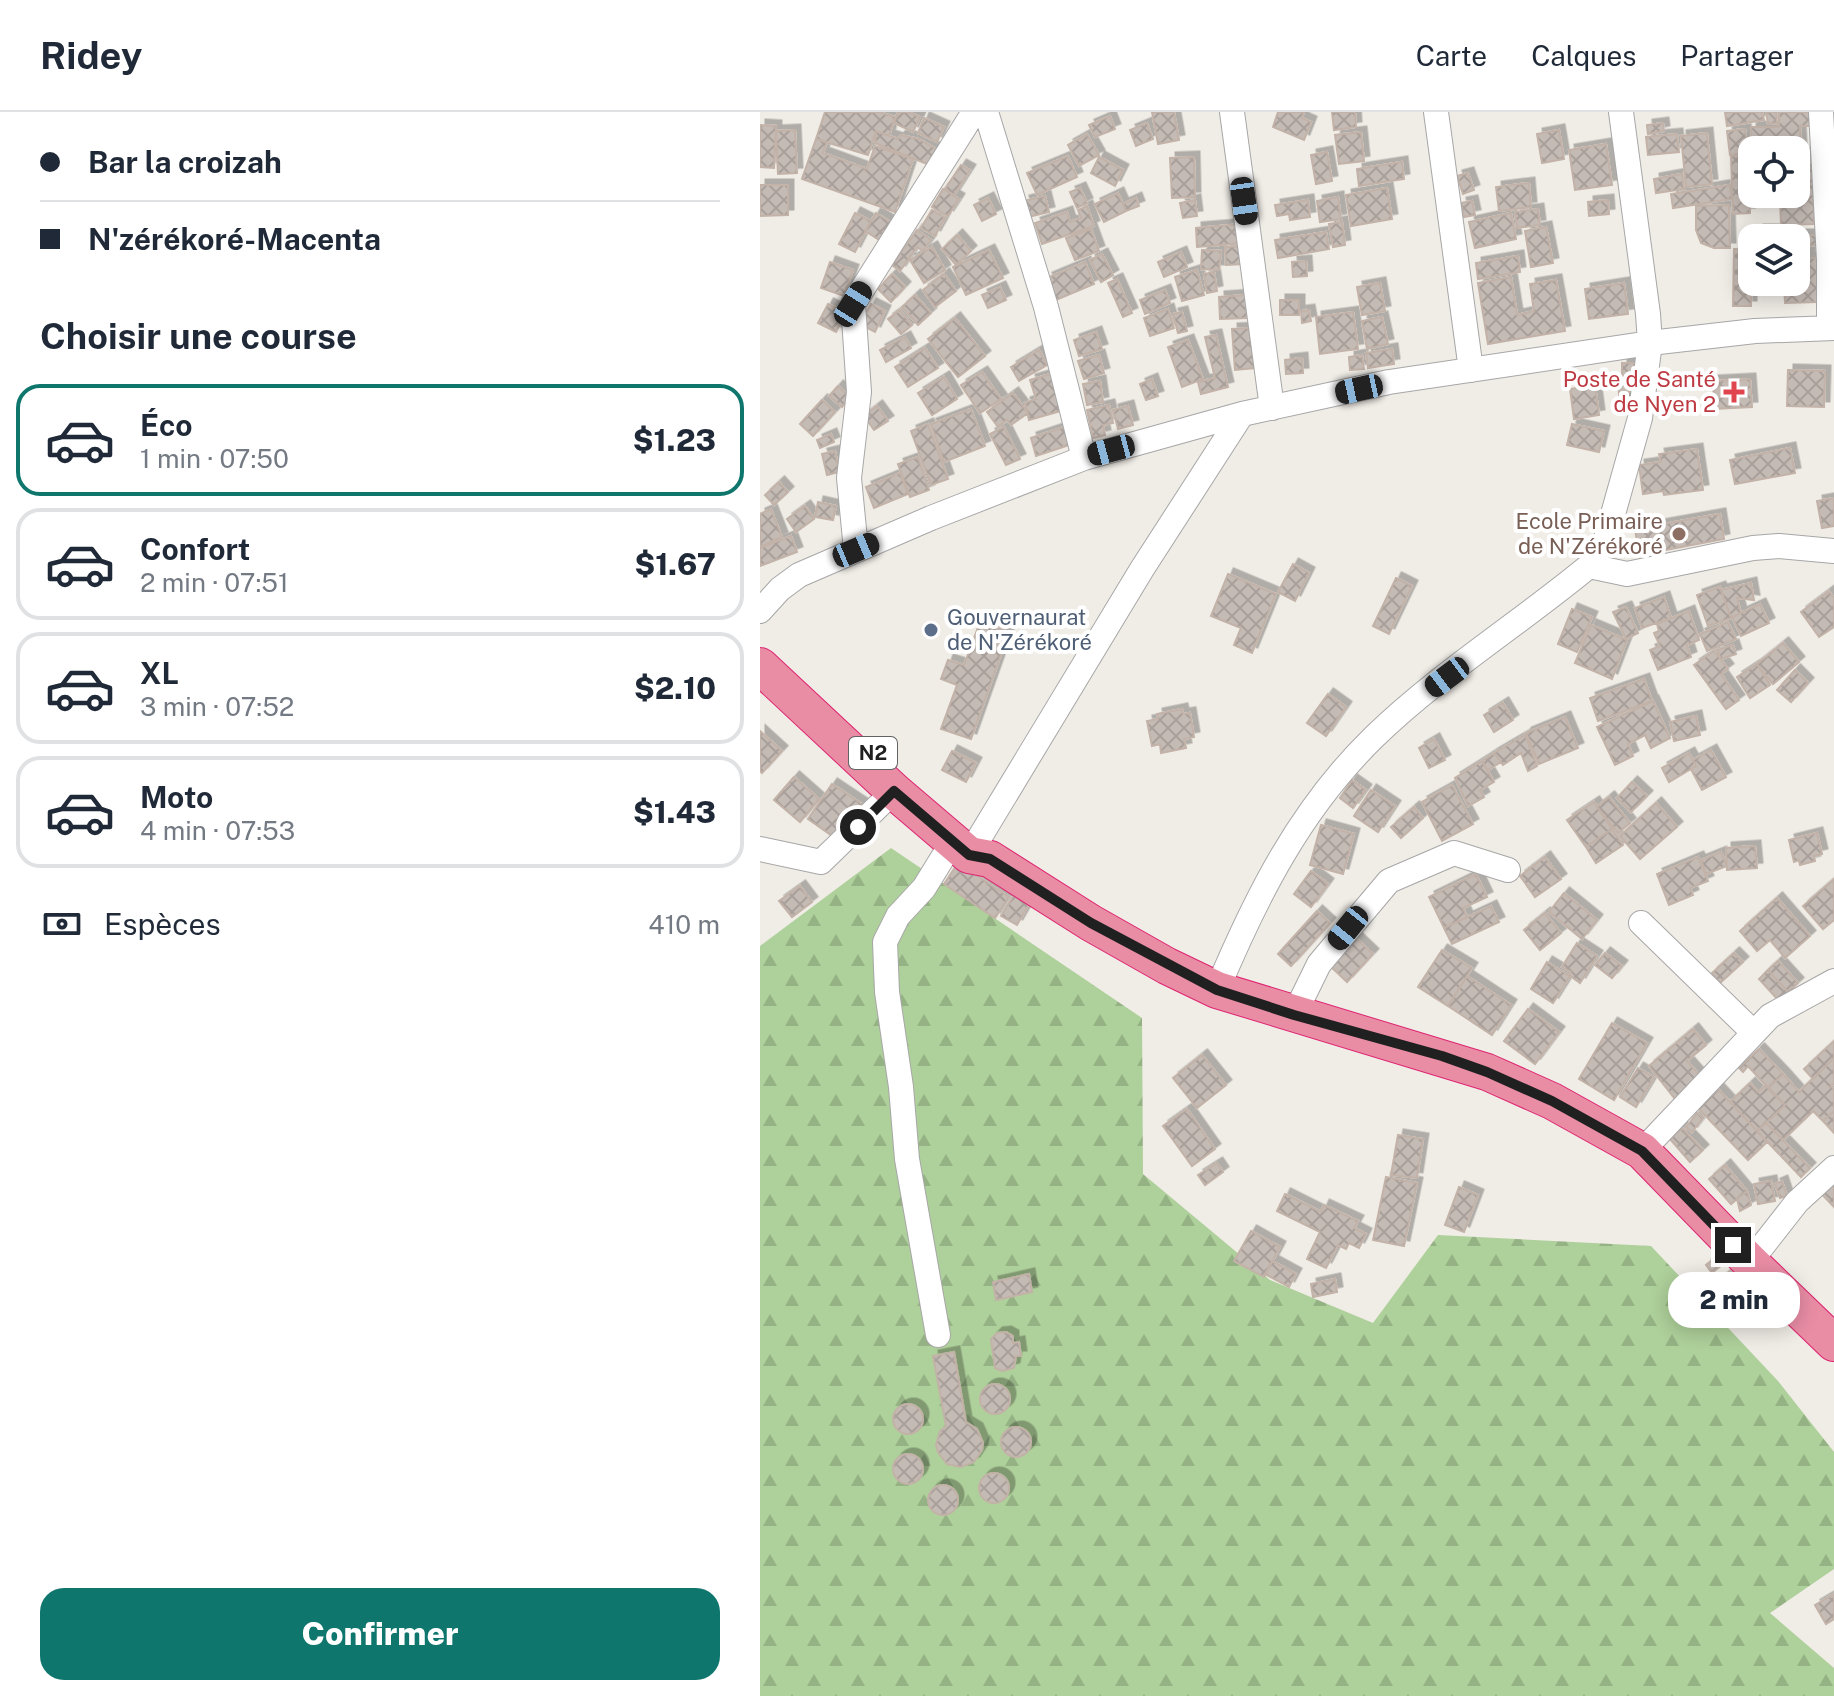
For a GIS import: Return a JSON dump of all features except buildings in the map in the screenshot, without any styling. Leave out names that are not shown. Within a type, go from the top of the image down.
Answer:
[{"type":"highway","name":"N2","points":[[760,641],[861,743],[973,849]]},
{"type":"highway","name":"N2","points":[[760,666],[894,791],[973,849],[1091,923],[1217,990],[1487,1072],[1552,1101],[1642,1151],[1834,1343]]},
{"type":"street","points":[[856,550],[849,478],[859,392],[853,304],[974,112]]},
{"type":"street","points":[[986,112],[1046,307],[1084,458]]},
{"type":"street","points":[[1232,112],[1272,408]]},
{"type":"street","points":[[1436,112],[1471,370]]},
{"type":"street","points":[[1217,990],[1262,889],[1289,841],[1330,785],[1374,738],[1422,695],[1589,566],[1606,539],[1640,418],[1650,343],[1621,112]]},
{"type":"street","points":[[760,611],[770,591],[856,550],[1084,458],[1242,414],[1389,382],[1650,343],[1755,331],[1832,328],[1821,112]]},
{"type":"street","points":[[938,1335],[907,1159],[901,1087],[887,992],[885,942],[898,916],[924,888],[973,849],[1142,569],[1242,414]]},
{"type":"street","points":[[1589,566],[1627,574],[1753,548],[1779,546],[1834,551]]},
{"type":"street","points":[[760,849],[821,862],[894,791]]},
{"type":"street","points":[[1294,1015],[1319,964],[1389,881],[1454,853],[1508,870]]},
{"type":"street","points":[[1641,923],[1754,1033]]},
{"type":"street","points":[[1642,1151],[1770,1016],[1834,981]]},
{"type":"street","points":[[1750,1262],[1797,1202],[1834,1168]]},
{"type":"green space","points":[[891,848],[1142,1018],[1143,1174],[1270,1280],[1373,1323],[1438,1235],[1651,1246],[1778,1381],[1834,1452],[1834,1569],[1770,1613],[1834,1668],[1834,1696],[760,1696],[760,946]]},
{"type":"place","name":"Poste de Santé de Nyen 2","points":[[1734,392]]},
{"type":"place","name":"Ecole Primaire de N'Zérékoré","points":[[1679,534]]},
{"type":"place","name":"Gouvernaurat de N'Zérékoré","points":[[931,630]]},
{"type":"route","points":[[858,827],[894,791],[969,855],[990,859],[1091,923],[1217,990],[1442,1056],[1552,1101],[1642,1151],[1733,1245]]}]
